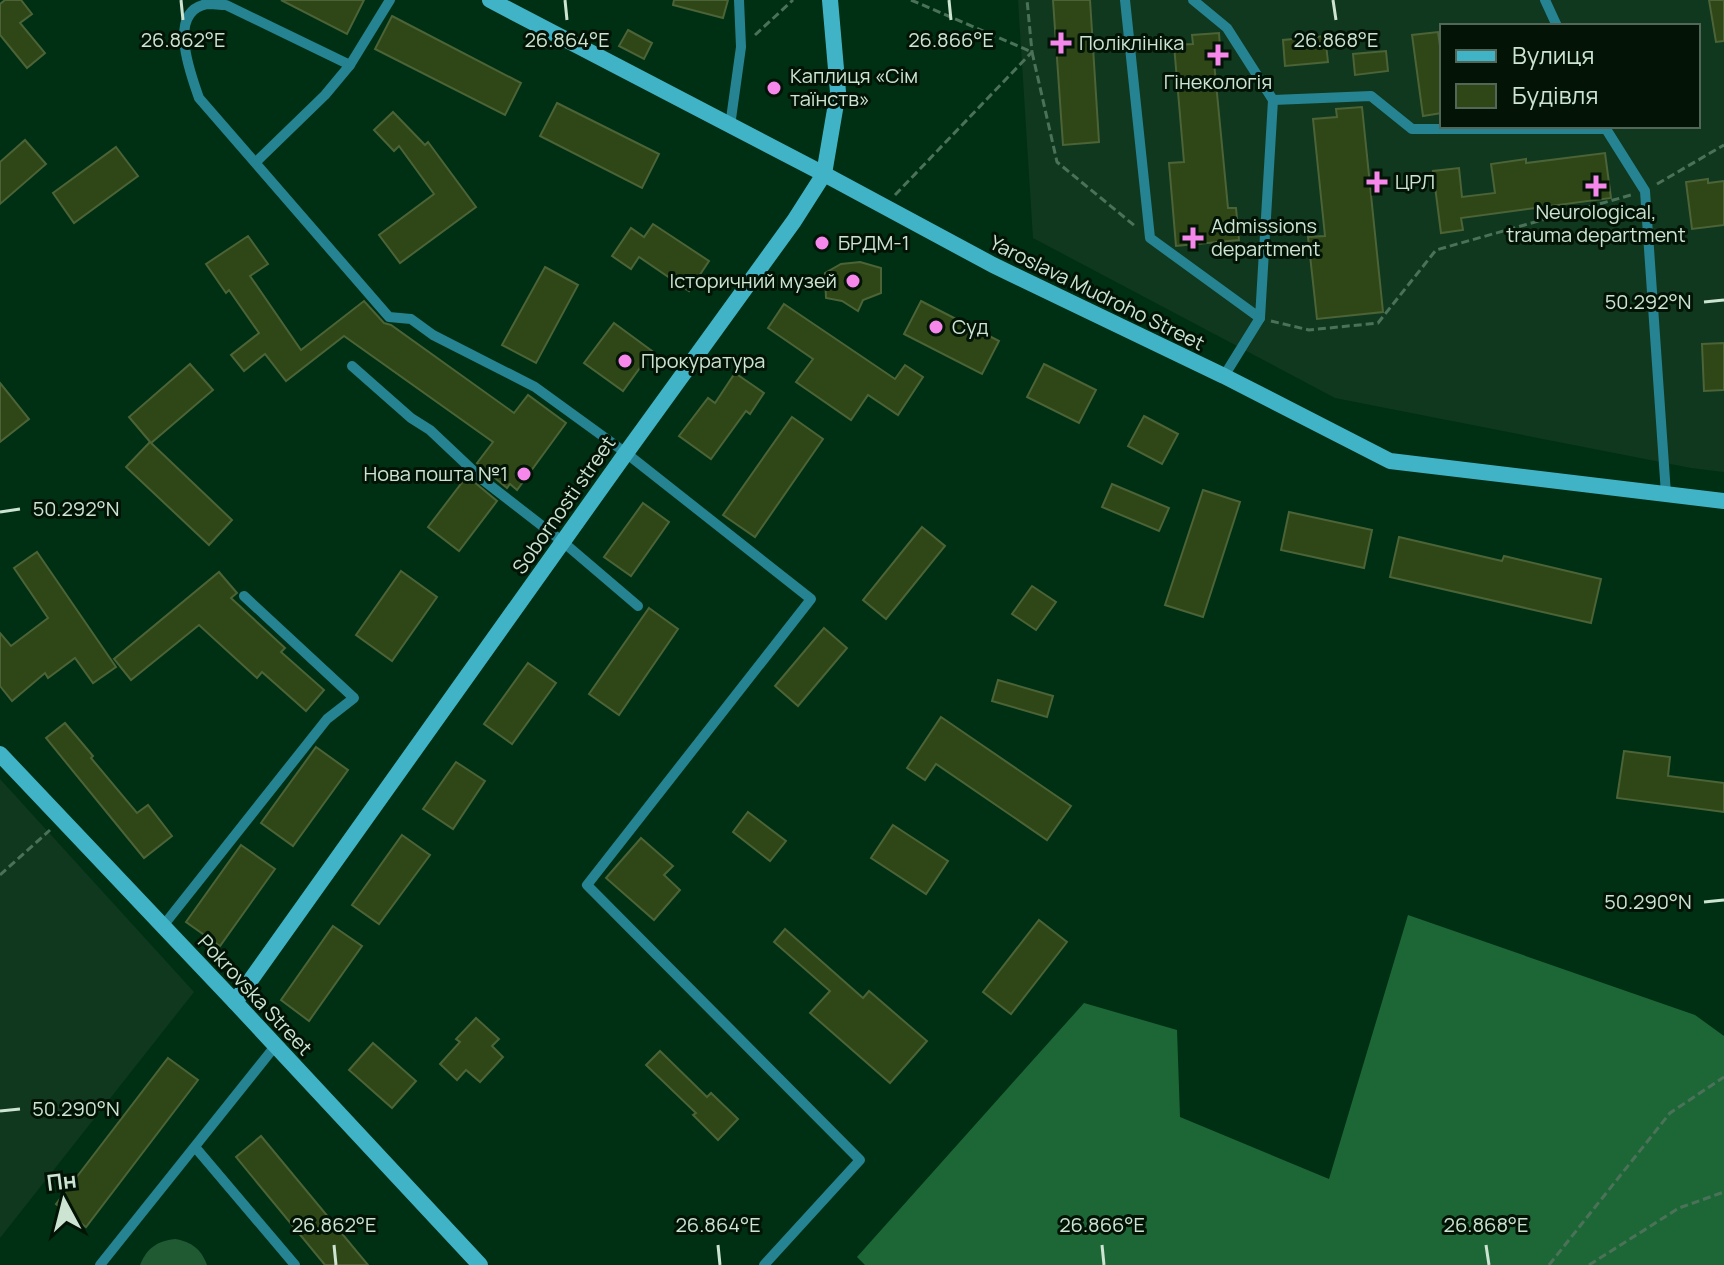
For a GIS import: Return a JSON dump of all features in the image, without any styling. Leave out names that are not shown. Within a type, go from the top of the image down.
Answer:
[{"type":"main road","name":"Yaroslava Mudroho Street","points":[[490,0],[993,265],[1224,376],[1390,461],[1724,501]]},
{"type":"main road","name":"Sobornosti street","points":[[235,1002],[794,221],[824,174],[838,92],[830,0]]},
{"type":"main road","name":"Pokrovska Street","points":[[0,754],[480,1265]]},
{"type":"lane","points":[[256,162],[325,95],[350,65],[390,0]]},
{"type":"lane","points":[[730,126],[741,47],[739,0]]},
{"type":"lane","points":[[1125,0],[1150,238],[1260,318]]},
{"type":"lane","points":[[1193,0],[1227,28],[1273,100],[1260,318],[1224,376]]},
{"type":"lane","points":[[1545,0],[1556,24]]},
{"type":"lane","points":[[350,65],[226,5],[204,4],[193,12],[184,25],[189,70],[199,98],[389,317],[411,319],[433,335],[535,387],[626,453],[811,599],[587,885],[860,1160],[764,1265]]},
{"type":"lane","points":[[1273,100],[1371,96],[1412,129],[1605,128],[1645,191],[1666,494]]},
{"type":"lane","points":[[352,366],[411,418],[430,430],[483,480],[638,606]]},
{"type":"lane","points":[[163,926],[327,719],[354,698],[244,596]]},
{"type":"lane","points":[[100,1265],[276,1045]]},
{"type":"lane","points":[[195,1147],[295,1265]]},
{"type":"path","points":[[741,47],[793,0]]},
{"type":"path","points":[[911,0],[1032,52]]},
{"type":"path","points":[[1027,0],[1032,52],[1057,162],[1150,238]]},
{"type":"path","points":[[884,206],[1032,52]]},
{"type":"path","points":[[1260,318],[1309,330],[1378,323],[1436,250],[1645,191],[1724,145]]},
{"type":"path","points":[[0,875],[61,819]]},
{"type":"path","points":[[1549,1265],[1670,1113],[1724,1077]]},
{"type":"path","points":[[1589,1265],[1679,1208],[1724,1192]]},
{"type":"shaded area","name":"ЦРЛ","points":[[1018,0],[1724,0],[1724,472],[1335,398],[1033,238]]},
{"type":"shaded area","points":[[0,779],[194,992],[0,1238]]},
{"type":"shaded area","points":[[1408,915],[1695,1015],[1724,1036],[1724,1265],[865,1265],[857,1257],[1084,1003],[1177,1030],[1180,1117],[1329,1179]]},
{"type":"shaded area","points":[[175,1239],[195,1247],[207,1265],[140,1265],[153,1246]]},
{"type":"building","points":[[5,0],[21,0],[32,14],[20,23],[45,53],[27,68],[0,35],[0,4]]},
{"type":"building","points":[[281,0],[364,0],[347,34]]},
{"type":"building","points":[[674,0],[728,0],[723,18],[673,5]]},
{"type":"building","points":[[1053,0],[1090,0],[1099,142],[1063,145]]},
{"type":"building","points":[[1709,0],[1724,0],[1724,41],[1716,42]]},
{"type":"building","points":[[392,16],[521,83],[505,115],[375,49]]},
{"type":"building","points":[[628,30],[652,43],[644,59],[619,46]]},
{"type":"building","points":[[1438,32],[1440,113],[1423,116],[1412,35]]},
{"type":"building","points":[[1219,33],[1221,61],[1214,62],[1228,208],[1236,208],[1239,240],[1176,246],[1169,163],[1184,162],[1174,45],[1193,44],[1192,35]]},
{"type":"building","points":[[1325,36],[1328,62],[1285,66],[1283,40]]},
{"type":"building","points":[[1386,51],[1388,71],[1355,75],[1353,54]]},
{"type":"building","points":[[557,103],[659,154],[642,188],[540,136]]},
{"type":"building","points":[[1362,107],[1383,312],[1317,319],[1308,237],[1325,236],[1313,119],[1337,117],[1336,109]]},
{"type":"building","points":[[393,112],[425,145],[428,142],[476,207],[400,263],[379,235],[434,194],[399,146],[394,151],[374,130]]},
{"type":"building","points":[[25,140],[46,164],[0,204],[0,162]]},
{"type":"building","points":[[116,147],[138,176],[74,223],[53,193]]},
{"type":"building","points":[[1605,153],[1611,198],[1461,218],[1463,230],[1441,233],[1433,171],[1459,168],[1462,197],[1495,193],[1491,164]]},
{"type":"building","points":[[1708,179],[1708,183],[1724,181],[1724,225],[1692,229],[1686,182]]},
{"type":"building","points":[[653,224],[709,261],[689,291],[639,257],[631,269],[612,256],[631,228],[644,237]]},
{"type":"building","points":[[248,236],[268,264],[250,276],[301,350],[364,301],[384,323],[514,413],[528,395],[566,423],[517,490],[510,484],[507,488],[477,463],[493,442],[344,336],[286,381],[265,354],[244,371],[231,355],[259,333],[229,290],[226,293],[206,264]]},
{"type":"building","points":[[860,262],[881,268],[881,293],[863,300],[858,311],[842,301],[826,298],[825,273],[841,264]]},
{"type":"building","points":[[545,267],[578,285],[536,363],[502,345]]},
{"type":"building","points":[[921,301],[999,341],[982,374],[904,334]]},
{"type":"building","points":[[784,304],[895,379],[905,365],[923,377],[898,415],[868,395],[851,420],[796,382],[813,359],[768,328]]},
{"type":"building","points":[[614,323],[652,351],[623,391],[584,363]]},
{"type":"building","points":[[1724,343],[1724,390],[1704,391],[1702,344]]},
{"type":"building","points":[[190,364],[213,390],[151,443],[129,417]]},
{"type":"building","points":[[1044,364],[1096,390],[1079,423],[1027,397]]},
{"type":"building","points":[[735,373],[764,393],[750,414],[746,411],[711,459],[679,436],[708,398],[715,403]]},
{"type":"building","points":[[0,383],[29,419],[0,442]]},
{"type":"building","points":[[1144,416],[1178,434],[1162,464],[1128,446]]},
{"type":"building","points":[[792,417],[823,439],[755,537],[723,515]]},
{"type":"building","points":[[150,442],[232,520],[209,545],[126,467]]},
{"type":"building","points":[[467,476],[497,501],[459,551],[428,527]]},
{"type":"building","points":[[1112,484],[1169,508],[1159,531],[1102,507]]},
{"type":"building","points":[[1203,490],[1240,502],[1203,617],[1165,605]]},
{"type":"building","points":[[643,503],[669,522],[631,576],[604,557]]},
{"type":"building","points":[[1289,512],[1372,530],[1364,568],[1281,550]]},
{"type":"building","points":[[922,527],[945,546],[886,619],[863,600]]},
{"type":"building","points":[[1399,537],[1502,561],[1504,556],[1601,579],[1591,623],[1390,577]]},
{"type":"building","points":[[37,552],[116,667],[93,683],[75,658],[48,678],[45,673],[12,701],[0,686],[0,633],[11,646],[48,618],[14,568]]},
{"type":"building","points":[[401,571],[437,597],[392,661],[356,635]]},
{"type":"building","points":[[219,572],[237,593],[231,598],[285,648],[281,652],[324,690],[306,711],[262,672],[257,678],[199,625],[131,680],[114,659]]},
{"type":"building","points":[[1032,586],[1056,602],[1036,630],[1012,614]]},
{"type":"building","points":[[649,608],[678,629],[619,715],[589,694]]},
{"type":"building","points":[[824,628],[847,648],[798,706],[775,686]]},
{"type":"building","points":[[528,663],[556,683],[512,744],[484,724]]},
{"type":"building","points":[[998,680],[1053,696],[1047,717],[992,701]]},
{"type":"building","points":[[941,717],[1071,806],[1047,840],[936,764],[925,780],[907,768]]},
{"type":"building","points":[[65,723],[137,813],[148,805],[172,836],[144,858],[46,738]]},
{"type":"building","points":[[316,747],[348,770],[293,846],[261,823]]},
{"type":"building","points":[[1624,751],[1670,757],[1668,776],[1724,783],[1724,812],[1617,798]]},
{"type":"building","points":[[456,762],[485,781],[453,829],[423,809]]},
{"type":"building","points":[[748,812],[786,841],[770,861],[733,832]]},
{"type":"building","points":[[893,825],[948,861],[926,894],[871,858]]},
{"type":"building","points":[[402,835],[430,855],[379,924],[352,905]]},
{"type":"building","points":[[641,838],[673,866],[664,875],[680,890],[654,920],[606,878]]},
{"type":"building","points":[[241,845],[275,869],[220,946],[186,922]]},
{"type":"building","points":[[1039,920],[1067,942],[1011,1014],[983,992]]},
{"type":"building","points":[[333,926],[362,946],[309,1021],[281,1000]]},
{"type":"building","points":[[785,929],[863,998],[869,991],[927,1041],[890,1083],[810,1013],[830,991],[774,942]]},
{"type":"building","points":[[476,1018],[499,1039],[492,1046],[503,1057],[480,1082],[466,1070],[457,1080],[440,1064],[460,1042],[456,1039]]},
{"type":"building","points":[[373,1043],[416,1081],[392,1108],[349,1070]]},
{"type":"building","points":[[660,1051],[707,1097],[711,1093],[738,1119],[718,1140],[693,1115],[696,1113],[646,1065]]},
{"type":"building","points":[[168,1058],[198,1080],[86,1227],[56,1204]]},
{"type":"building","points":[[261,1136],[368,1265],[325,1265],[236,1157]]},
{"type":"place","name":"Поліклініка","points":[[1061,43]]},
{"type":"place","name":"Гінекологія","points":[[1218,55]]},
{"type":"place","name":"Каплиця «Сім таїнств»","points":[[774,88]]},
{"type":"place","name":"ЦРЛ","points":[[1377,182]]},
{"type":"place","name":"Neurological, trauma department","points":[[1596,186]]},
{"type":"place","name":"Admissions department","points":[[1193,238]]},
{"type":"place","name":"БРДМ-1","points":[[822,243]]},
{"type":"place","name":"Історичний музей","points":[[853,281]]},
{"type":"place","name":"Суд","points":[[936,327]]},
{"type":"place","name":"Прокуратура","points":[[625,361]]},
{"type":"place","name":"Нова пошта №1","points":[[524,474]]}]
